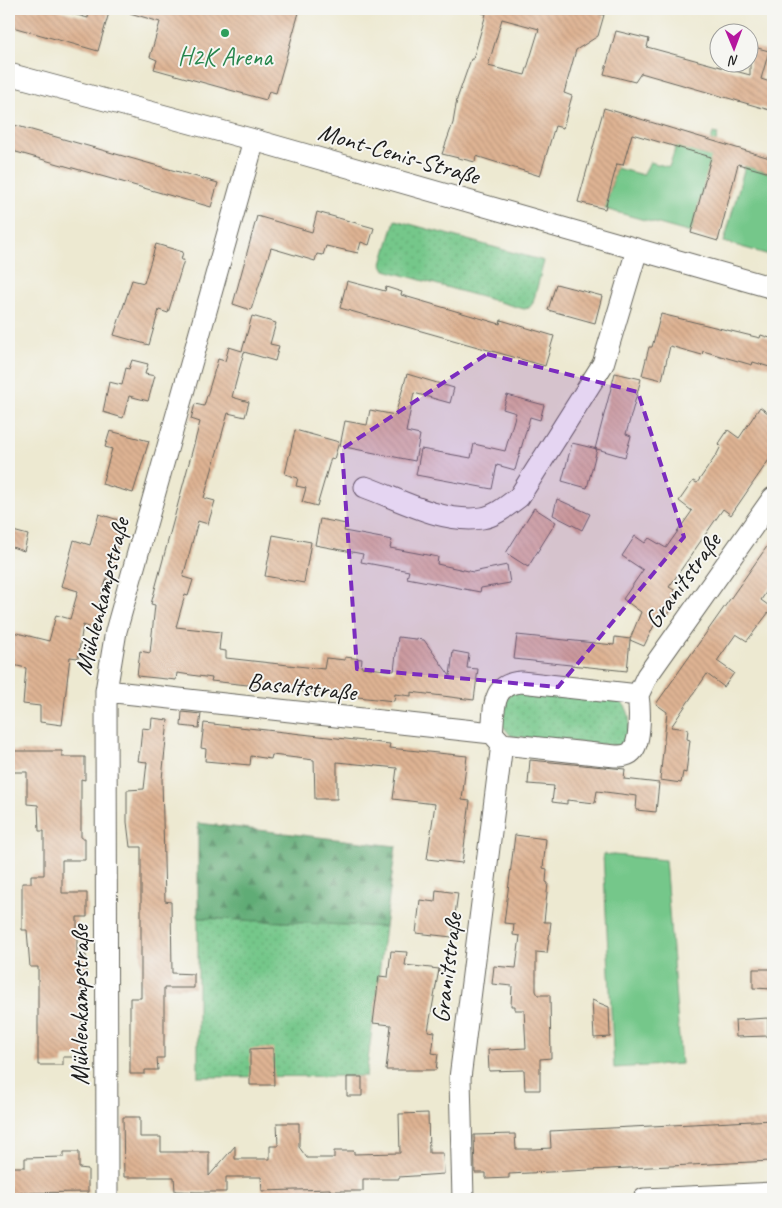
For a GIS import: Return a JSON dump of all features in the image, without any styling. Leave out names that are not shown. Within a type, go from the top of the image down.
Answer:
[{"type":"street","name":"Mont-Cenis-Straße","points":[[9,74],[254,140],[773,288]]},
{"type":"street","name":"Mühlenkampstraße","points":[[107,1199],[106,691],[116,631],[254,140]]},
{"type":"street","points":[[365,487],[444,516],[466,518],[483,518],[499,512],[519,497],[603,364],[637,250]]},
{"type":"street","name":"Granitstraße","points":[[497,739],[625,756],[632,751],[636,744],[640,714],[638,695],[646,676],[773,498]]},
{"type":"street","name":"Granitstraße","points":[[463,1199],[460,1078],[497,739],[496,695],[510,683],[638,695]]},
{"type":"street","name":"Basaltstraße","points":[[106,691],[497,739]]},
{"type":"street","points":[[644,1199],[773,1193]]},
{"type":"highlighted area","points":[[487,354],[638,392],[684,537],[558,687],[357,669],[342,449]]},
{"type":"green space","points":[[713,133],[718,134],[691,233],[605,209],[616,168],[643,175],[650,162],[669,167],[676,146],[707,156]]},
{"type":"green space","points":[[745,166],[773,174],[773,256],[724,242]]},
{"type":"green space","points":[[395,220],[544,261],[533,303],[529,308],[524,309],[385,270],[382,264]]},
{"type":"green space","points":[[540,691],[619,701],[624,705],[629,716],[630,723],[627,736],[619,746],[511,736],[502,725],[502,704],[512,692]]},
{"type":"green space","points":[[198,823],[396,846],[385,927],[198,918]]},
{"type":"green space","points":[[603,854],[665,860],[681,1064],[614,1068]]},
{"type":"green space","points":[[198,918],[385,927],[366,1076],[198,1077]]},
{"type":"building","points":[[9,9],[55,9],[88,18],[89,9],[110,9],[98,51],[9,26]]},
{"type":"building","name":"H2K Arena","points":[[131,9],[300,9],[276,93],[269,91],[266,100],[154,69],[157,60],[150,57],[160,22],[130,13]]},
{"type":"building","points":[[483,9],[597,9],[596,13],[604,15],[598,36],[576,50],[564,93],[572,96],[563,128],[555,126],[540,176],[476,156],[475,162],[442,154],[453,123],[457,99],[471,59],[473,59],[486,14],[482,13]],"holes":[[[502,19],[539,29],[525,75],[488,66]]]},
{"type":"building","points":[[616,31],[649,39],[647,47],[710,64],[710,72],[739,72],[750,75],[750,72],[760,72],[760,49],[769,51],[761,79],[773,83],[773,111],[641,73],[635,82],[604,74]]},
{"type":"building","points":[[604,108],[773,159],[773,174],[738,164],[718,241],[691,233],[711,157],[632,134],[623,165],[617,164],[605,209],[578,202]]},
{"type":"building","points":[[14,125],[218,183],[211,207],[9,150],[9,134],[11,134]]},
{"type":"building","points":[[317,212],[374,228],[369,245],[361,242],[358,253],[326,246],[323,255],[317,254],[315,261],[271,248],[251,310],[233,304],[257,216],[312,232]]},
{"type":"building","points":[[156,244],[183,252],[181,260],[184,260],[168,313],[159,310],[149,345],[114,335],[132,280],[144,283]]},
{"type":"building","points":[[347,281],[385,291],[386,287],[402,292],[401,295],[500,324],[501,320],[554,336],[545,366],[340,308]]},
{"type":"building","points":[[556,284],[602,296],[595,323],[548,310]]},
{"type":"building","points":[[661,314],[760,338],[761,335],[773,339],[773,368],[753,362],[752,365],[703,351],[702,355],[670,346],[662,380],[642,375],[649,347],[652,347]]},
{"type":"building","points":[[252,316],[276,323],[270,344],[279,346],[275,361],[244,352],[232,397],[249,402],[245,417],[228,413],[204,498],[215,501],[208,524],[198,521],[183,577],[193,580],[188,596],[185,595],[176,627],[221,632],[219,650],[226,651],[226,658],[324,669],[326,658],[345,660],[345,657],[362,659],[361,667],[394,671],[398,637],[424,640],[450,676],[453,651],[469,654],[467,668],[478,669],[474,700],[411,692],[411,696],[395,694],[394,701],[211,681],[212,678],[177,673],[176,680],[137,676],[140,651],[150,653],[155,605],[151,604],[200,422],[191,419],[195,404],[204,406],[218,359],[225,361],[229,347],[242,351]]},
{"type":"building","points":[[132,360],[148,364],[145,374],[155,376],[148,401],[129,396],[123,418],[103,412],[109,382],[122,385],[126,368],[129,369]]},
{"type":"building","points":[[615,373],[641,379],[626,434],[631,436],[625,457],[597,449],[587,488],[562,481],[572,443],[595,449]]},
{"type":"building","points":[[407,374],[454,388],[450,403],[414,393],[406,432],[420,435],[415,461],[340,446],[345,421],[367,425],[370,410],[395,415]]},
{"type":"building","points":[[507,395],[544,405],[540,420],[530,417],[515,470],[497,465],[492,489],[416,475],[421,449],[471,458],[474,444],[505,451],[516,413],[503,409]]},
{"type":"building","points":[[760,407],[773,417],[773,454],[731,515],[723,509],[669,587],[676,591],[672,598],[677,601],[667,616],[661,611],[644,646],[630,640],[627,671],[514,659],[517,635],[614,645],[615,637],[630,639],[641,612],[623,599],[643,570],[622,556],[635,536],[645,543],[649,538],[666,548],[692,511],[679,501],[693,481],[697,483],[717,454],[721,446],[718,445],[728,430],[739,438]]},
{"type":"building","points":[[295,430],[339,442],[334,459],[331,458],[317,506],[302,502],[306,488],[296,486],[298,478],[285,474]]},
{"type":"building","points":[[110,431],[149,441],[133,493],[102,484],[112,449],[105,447]]},
{"type":"building","points":[[557,499],[590,514],[582,530],[553,515]]},
{"type":"building","points":[[534,508],[556,522],[528,567],[506,553]]},
{"type":"building","points":[[99,514],[125,522],[98,606],[102,607],[96,629],[83,625],[78,658],[70,657],[62,725],[40,722],[40,706],[23,704],[26,668],[9,664],[9,631],[49,641],[56,615],[70,619],[78,591],[61,586],[74,540],[90,545]]},
{"type":"building","points":[[320,519],[346,524],[344,531],[392,540],[390,548],[438,557],[437,564],[473,572],[507,565],[510,583],[481,588],[480,592],[407,578],[409,571],[361,562],[363,554],[315,545]]},
{"type":"building","points":[[13,531],[28,535],[24,551],[9,546]]},
{"type":"building","points":[[273,535],[311,542],[304,583],[265,576]]},
{"type":"building","points":[[773,538],[773,582],[761,600],[772,608],[747,641],[736,634],[717,661],[734,673],[724,687],[707,674],[671,727],[688,729],[687,739],[690,740],[686,773],[683,772],[681,783],[660,780],[667,712],[656,704]]},
{"type":"building","points":[[182,712],[201,714],[199,728],[181,726]]},
{"type":"building","points":[[152,718],[168,720],[162,779],[165,901],[171,902],[172,973],[194,974],[194,988],[164,988],[164,1058],[157,1058],[158,1070],[145,1070],[145,1074],[130,1074],[130,998],[141,998],[141,847],[130,847],[127,822],[127,790],[144,789],[147,762],[138,761],[142,728],[151,729]]},
{"type":"building","points":[[204,723],[390,744],[389,748],[467,756],[462,800],[470,801],[462,863],[427,859],[435,804],[393,799],[397,768],[337,762],[337,799],[315,799],[314,760],[272,755],[271,759],[251,756],[250,765],[205,761],[206,749],[201,748]]},
{"type":"building","points":[[9,751],[62,751],[62,757],[85,757],[85,780],[81,779],[81,838],[85,838],[85,860],[62,860],[62,893],[87,893],[87,917],[77,917],[77,955],[86,955],[86,977],[81,977],[82,1036],[86,1036],[86,1057],[63,1057],[63,1065],[38,1065],[38,967],[30,967],[27,930],[22,930],[22,883],[31,883],[31,875],[44,875],[44,831],[39,831],[38,805],[27,804],[27,772],[9,772]]},
{"type":"building","points":[[530,760],[625,769],[624,779],[659,783],[656,812],[636,810],[637,796],[597,791],[595,803],[567,800],[567,804],[552,802],[554,786],[528,784]]},
{"type":"building","points":[[515,835],[546,839],[543,868],[547,869],[546,882],[548,883],[544,922],[551,922],[547,953],[536,952],[536,991],[538,995],[550,995],[551,1058],[540,1059],[540,1090],[525,1090],[524,1070],[489,1071],[488,1050],[526,1048],[524,1010],[515,1010],[515,1006],[511,1006],[512,986],[492,984],[494,966],[516,968],[520,936],[513,935],[514,924],[504,923]]},
{"type":"building","points":[[436,890],[458,893],[452,937],[416,933],[420,900],[435,902]]},
{"type":"building","points":[[391,951],[407,952],[405,965],[439,969],[428,1031],[435,1032],[432,1053],[438,1054],[436,1070],[386,1070],[391,1025],[373,1023],[379,976],[388,977]]},
{"type":"building","points":[[753,969],[773,969],[773,989],[753,988]]},
{"type":"building","points":[[592,1000],[609,1007],[610,1037],[594,1038]]},
{"type":"building","points":[[768,1018],[768,1036],[736,1037],[735,1020]]},
{"type":"building","points":[[273,1048],[274,1085],[250,1085],[250,1049]]},
{"type":"building","points":[[347,1077],[362,1077],[362,1096],[347,1096]]},
{"type":"building","points":[[428,1113],[429,1153],[443,1153],[444,1174],[399,1177],[399,1179],[363,1179],[363,1191],[330,1191],[330,1189],[262,1191],[261,1177],[226,1177],[226,1192],[175,1191],[174,1177],[124,1177],[123,1117],[140,1117],[140,1137],[161,1137],[161,1152],[209,1152],[209,1176],[235,1146],[235,1159],[270,1159],[270,1146],[278,1146],[277,1123],[299,1123],[299,1147],[307,1158],[334,1158],[334,1151],[354,1151],[354,1154],[400,1153],[399,1114]]},
{"type":"building","points":[[773,1120],[771,1161],[509,1174],[509,1178],[486,1179],[486,1173],[475,1173],[474,1135],[515,1134],[516,1149],[534,1149],[551,1148],[550,1131]]},
{"type":"building","points":[[64,1152],[79,1152],[79,1168],[88,1169],[88,1192],[9,1193],[9,1167],[25,1167],[25,1158],[64,1157]]},
{"type":"place","name":"H2K Arena","points":[[225,33]]}]
